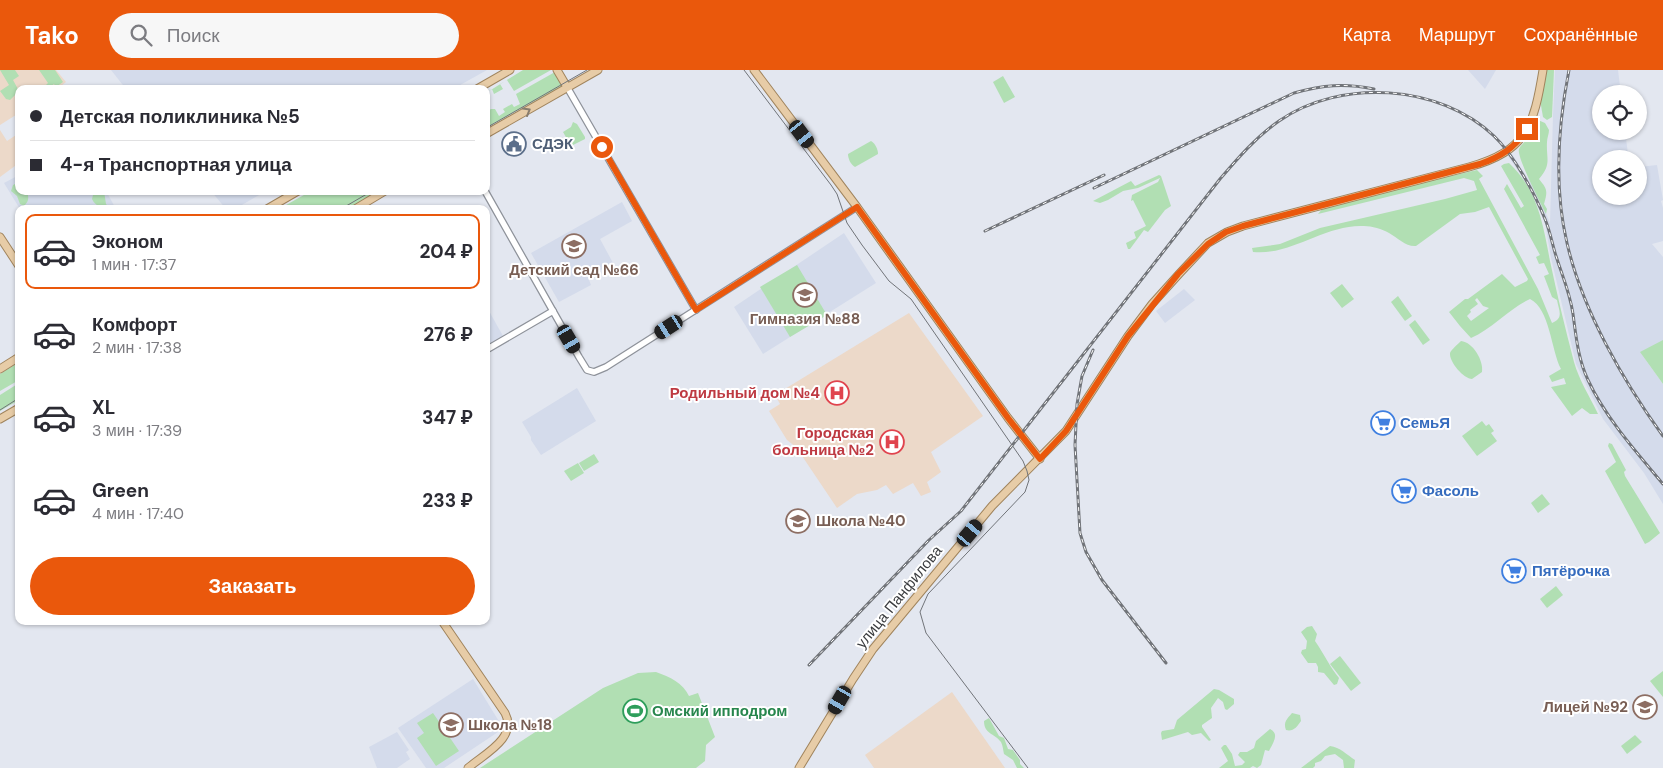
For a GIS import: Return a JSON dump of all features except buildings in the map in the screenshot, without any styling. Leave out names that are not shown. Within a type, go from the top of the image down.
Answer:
[{"type":"main road","points":[[484,85],[510,70]]},
{"type":"main road","points":[[557,70],[567,87]]},
{"type":"main road","points":[[490,132],[598,70]]},
{"type":"main road","points":[[754,70],[857,207],[1008,418],[1040,459]]},
{"type":"main road","name":"улица Панфилова","points":[[799,768],[873,649],[992,506],[1066,431],[1134,328],[1178,274],[1208,244],[1218,236],[1234,229],[1491,160],[1507,152],[1518,143],[1527,129],[1534,112],[1542,70]]},
{"type":"main road","points":[[274,205],[291,195]]},
{"type":"main road","points":[[362,205],[378,195]]},
{"type":"main road","points":[[0,237],[15,260]]},
{"type":"main road","points":[[0,369],[15,360]]},
{"type":"main road","points":[[0,420],[15,411]]},
{"type":"main road","points":[[445,625],[505,713],[509,722],[509,728],[504,738],[468,768]]},
{"type":"street","points":[[567,87],[696,310]]},
{"type":"street","points":[[487,195],[587,370],[594,372],[598,372],[857,207]]},
{"type":"street","points":[[490,348],[553,311]]},
{"type":"shaded area","points":[[0,70],[56,70],[66,82],[62,85],[15,85],[15,116],[0,125]]},
{"type":"shaded area","points":[[111,70],[487,70],[460,85],[123,85]]},
{"type":"shaded area","points":[[1468,70],[1496,70],[1485,89]]},
{"type":"shaded area","points":[[1555,70],[1618,70],[1620,85],[1592,85],[1592,140],[1626,140],[1627,150],[1592,150],[1592,205],[1647,205],[1647,166],[1657,165],[1663,200],[1661,201],[1663,208],[1663,241],[1652,244],[1663,257],[1663,382],[1640,352],[1663,384],[1663,504],[1644,473],[1603,419],[1576,364],[1551,258],[1545,223],[1529,187],[1508,156],[1512,154],[1538,194],[1550,223]]},
{"type":"shaded area","points":[[0,130],[7,141],[15,136],[15,166],[0,177]]},
{"type":"shaded area","points":[[15,177],[15,195],[108,195],[114,205],[18,205],[4,183]]},
{"type":"shaded area","points":[[214,195],[259,195],[242,205],[223,205]]},
{"type":"shaded area","name":"Детский сад №66","points":[[622,202],[632,221],[600,239],[613,263],[594,274],[595,276],[589,280],[591,285],[559,302],[531,253]]},
{"type":"shaded area","name":"Гимназия №88","points":[[844,233],[876,283],[763,354],[734,307]]},
{"type":"shaded area","points":[[1184,289],[1195,300],[1165,323],[1156,311]]},
{"type":"shaded area","points":[[490,313],[503,336],[490,343]]},
{"type":"shaded area","points":[[909,313],[983,416],[931,452],[941,472],[927,482],[931,492],[921,496],[913,483],[893,494],[886,485],[877,490],[857,494],[837,508],[796,447],[787,440],[769,411],[780,404],[775,395]]},
{"type":"shaded area","points":[[577,388],[596,421],[541,455],[522,422]]},
{"type":"shaded area","name":"Школа №18","points":[[473,679],[500,723],[498,732],[444,768],[426,768],[398,728]]},
{"type":"shaded area","points":[[952,692],[1005,768],[874,768],[865,755]]},
{"type":"shaded area","points":[[397,732],[409,750],[406,752],[410,759],[397,768],[377,768],[369,747]]},
{"type":"green space","points":[[0,70],[15,70],[19,76],[13,80],[16,85],[15,95],[10,100],[6,99],[0,91],[9,85]]},
{"type":"green space","points":[[39,70],[55,70],[63,82],[59,85],[46,85],[48,83]]},
{"type":"green space","points":[[523,70],[551,70],[514,91],[507,80]]},
{"type":"green space","points":[[1546,70],[1554,70],[1552,117],[1547,120],[1543,117],[1540,100]]},
{"type":"green space","points":[[555,72],[562,86],[490,126],[490,110],[495,109],[499,116],[505,112],[503,109],[512,104],[514,107],[520,104],[516,94]]},
{"type":"green space","points":[[1003,76],[1015,97],[1004,103],[993,82]]},
{"type":"green space","points":[[500,84],[503,89],[494,94],[492,89]]},
{"type":"green space","points":[[1538,120],[1545,123],[1549,130],[1547,140],[1548,161],[1546,169],[1539,179],[1546,190],[1544,204],[1547,209],[1546,214],[1519,153],[1519,149]]},
{"type":"green space","points":[[573,122],[577,124],[585,139],[571,146],[563,132],[571,127]]},
{"type":"green space","points":[[871,141],[876,146],[878,154],[855,167],[850,162],[848,154]]},
{"type":"green space","points":[[1509,163],[1519,173],[1538,208],[1576,369],[1598,414],[1590,414],[1582,408],[1572,416],[1551,387],[1566,384],[1564,378],[1552,382],[1549,376],[1561,369],[1542,311],[1530,299],[1471,338],[1449,312],[1502,274],[1515,287],[1528,279],[1489,207],[1475,212],[1460,214],[1416,246],[1405,244],[1383,230],[1364,226],[1336,230],[1281,249],[1253,252],[1252,248],[1280,244],[1320,228],[1477,190],[1474,181],[1464,178],[1318,214],[1323,208],[1477,170],[1483,176],[1479,179],[1538,289],[1552,323],[1559,316],[1557,300],[1552,297],[1544,276],[1549,274],[1544,263],[1539,264],[1536,257],[1540,255],[1504,189],[1507,184],[1521,208],[1524,206],[1501,166]],"holes":[[[1477,298],[1483,306],[1489,308],[1471,321],[1467,316],[1471,312],[1470,310],[1478,304],[1475,300]]]},
{"type":"green space","points":[[1159,175],[1161,176],[1171,206],[1165,210],[1148,232],[1144,230],[1130,249],[1128,249],[1126,243],[1136,238],[1134,232],[1146,226],[1133,200],[1131,201],[1132,195],[1158,182],[1160,178],[1138,188],[1123,191],[1100,203],[1093,201],[1131,181],[1135,186]]},
{"type":"green space","points":[[15,184],[15,194],[11,191]]},
{"type":"green space","points":[[16,195],[28,195],[27,203],[25,205],[20,204]]},
{"type":"green space","points":[[93,195],[105,195],[107,205],[97,205],[92,199]]},
{"type":"green space","points":[[304,195],[372,195],[356,205],[286,205]]},
{"type":"green space","points":[[797,265],[827,315],[790,337],[760,287]]},
{"type":"green space","points":[[1342,284],[1354,299],[1342,308],[1330,293]]},
{"type":"green space","points":[[1398,296],[1412,316],[1405,321],[1391,302]]},
{"type":"green space","points":[[1415,320],[1430,340],[1423,345],[1409,325]]},
{"type":"green space","points":[[1663,340],[1663,384],[1640,352]]},
{"type":"green space","points":[[1461,341],[1473,348],[1481,363],[1482,372],[1472,379],[1461,373],[1450,357],[1450,353]]},
{"type":"green space","points":[[15,365],[15,382],[0,391],[0,374]]},
{"type":"green space","points":[[15,386],[15,402],[0,411],[0,395]]},
{"type":"green space","points":[[1482,421],[1486,426],[1489,424],[1494,431],[1491,433],[1497,441],[1477,456],[1462,436]]},
{"type":"green space","points":[[1609,443],[1612,444],[1626,470],[1624,472],[1625,476],[1660,533],[1645,544],[1605,471],[1616,462],[1608,446]]},
{"type":"green space","points":[[594,454],[599,462],[584,471],[579,463]]},
{"type":"green space","points":[[578,463],[584,473],[571,481],[564,471]]},
{"type":"green space","points":[[1542,494],[1550,504],[1538,513],[1531,503]]},
{"type":"green space","points":[[1556,586],[1563,595],[1547,608],[1540,599]]},
{"type":"green space","points":[[1312,626],[1317,634],[1315,641],[1339,678],[1337,684],[1334,685],[1324,673],[1318,672],[1316,663],[1308,663],[1301,653],[1302,650],[1306,649],[1307,641],[1301,632],[1307,627]]},
{"type":"green space","points":[[1340,656],[1361,683],[1351,691],[1330,664]]},
{"type":"green space","points":[[1663,671],[1663,697],[1650,681]]},
{"type":"green space","name":"Омский ипподром","points":[[656,672],[676,681],[689,696],[698,693],[715,737],[706,745],[705,761],[696,768],[480,768],[603,688],[638,673]]},
{"type":"green space","points":[[1214,689],[1234,699],[1234,704],[1227,710],[1223,702],[1218,698],[1211,708],[1212,718],[1202,727],[1211,740],[1209,741],[1201,733],[1192,735],[1188,732],[1162,740],[1162,731],[1174,729],[1177,720]]},
{"type":"green space","points":[[433,713],[459,751],[436,766],[417,738],[424,733],[417,723]]},
{"type":"green space","points":[[1292,713],[1300,715],[1301,721],[1295,729],[1286,730],[1285,723]]},
{"type":"green space","points":[[989,718],[999,736],[1004,738],[1008,749],[1013,750],[1024,768],[1017,768],[1013,760],[1004,754],[1001,742],[984,725],[984,721]]},
{"type":"green space","points":[[1270,729],[1275,733],[1275,739],[1269,751],[1265,750],[1261,765],[1257,768],[1253,766],[1250,768],[1219,768],[1228,761],[1221,748],[1224,745],[1232,754],[1235,766],[1242,765],[1245,762],[1238,755],[1240,752],[1247,752],[1254,748],[1256,741]]},
{"type":"green space","points":[[1635,735],[1642,742],[1627,754],[1621,746]]},
{"type":"green space","points":[[1330,746],[1355,760],[1354,768],[1344,768],[1343,760],[1335,754],[1325,756],[1321,761],[1315,763],[1313,768],[1301,768]]},
{"type":"tram line","points":[[490,126],[587,70]]},
{"type":"tram line","points":[[744,70],[831,185],[837,194],[847,223],[862,245],[889,281],[911,299],[1023,461],[1029,480],[1025,492],[928,594],[920,612],[926,633],[1028,768]]},
{"type":"tram line","points":[[348,205],[365,195]]},
{"type":"tram line","points":[[0,410],[15,401]]},
{"type":"railway","points":[[1569,70],[1562,113],[1559,157],[1560,201],[1567,243],[1593,319],[1633,392],[1663,436]]},
{"type":"railway","points":[[1094,188],[1294,93],[1334,86],[1374,89]]},
{"type":"railway","points":[[809,665],[929,540],[961,511],[1220,179],[1241,156],[1255,141],[1279,121],[1304,107],[1331,98],[1360,93],[1389,93],[1418,97],[1446,106],[1472,119],[1502,144],[1536,198],[1547,224],[1570,299],[1576,339],[1588,380],[1612,421],[1663,484]]},
{"type":"railway","points":[[985,231],[1104,175]]},
{"type":"railway","points":[[1093,350],[1082,376],[1077,404],[1075,445],[1080,533],[1086,552],[1102,580],[1166,663]]},
{"type":"place","name":"СДЭК","points":[[514,144]]},
{"type":"place","name":"Детский сад №66","points":[[574,246]]},
{"type":"place","name":"Гимназия №88","points":[[805,295]]},
{"type":"place","name":"Родильный дом №4","points":[[837,393]]},
{"type":"place","name":"СемьЯ","points":[[1383,423]]},
{"type":"place","name":"Городская больница №2","points":[[892,442]]},
{"type":"place","name":"Фасоль","points":[[1404,491]]},
{"type":"place","name":"Школа №40","points":[[798,521]]},
{"type":"place","name":"Пятёрочка","points":[[1514,571]]},
{"type":"place","name":"Лицей №92","points":[[1645,707]]},
{"type":"place","name":"Омский ипподром","points":[[635,711]]},
{"type":"place","name":"Школа №18","points":[[451,725]]},
{"type":"route","points":[[602,147],[696,310],[857,207],[1008,418],[1040,459],[1066,431],[1140,320],[1192,260],[1218,236],[1243,226],[1480,164],[1507,152],[1518,143],[1527,129]]}]
